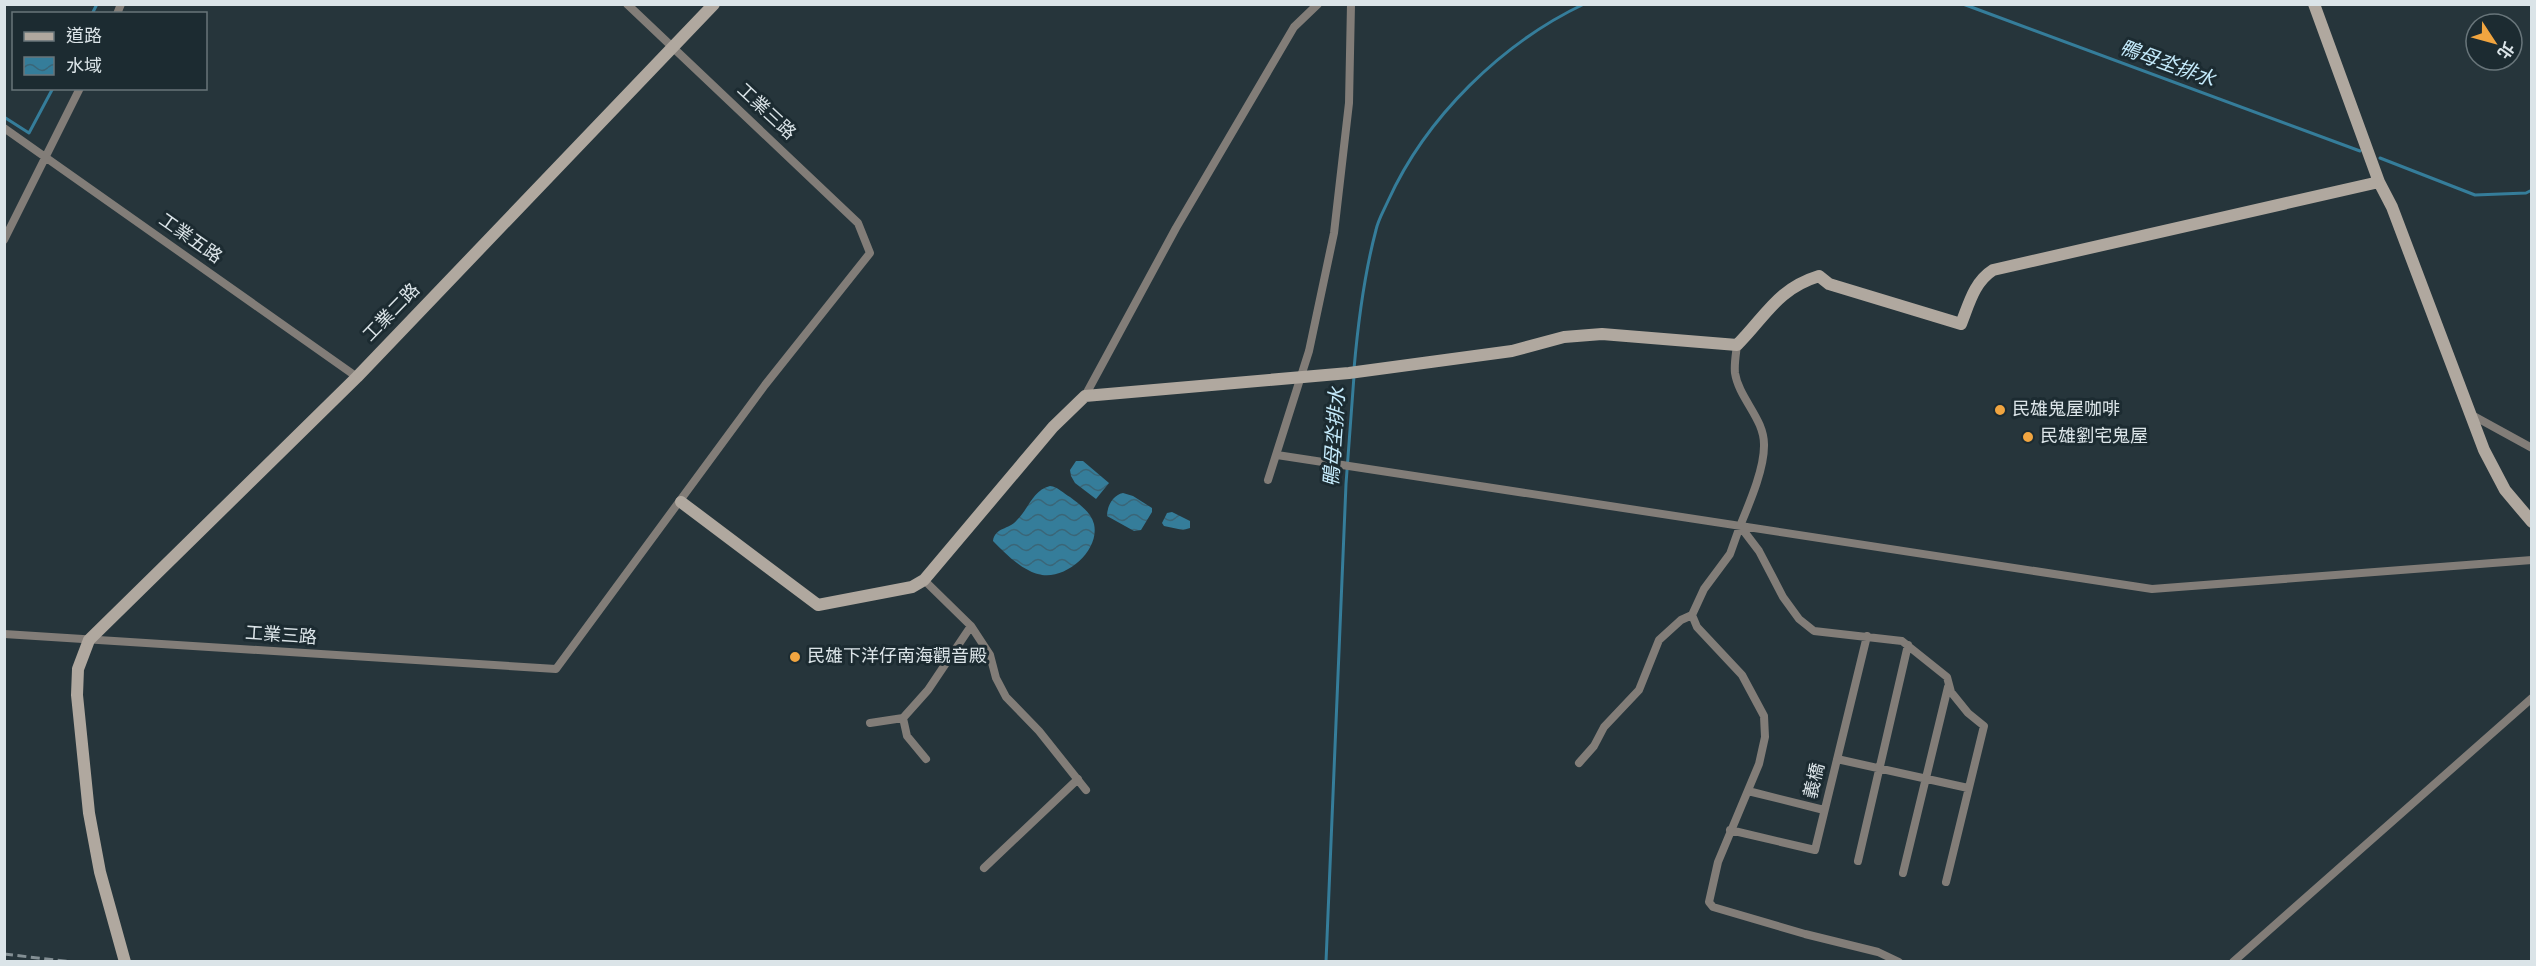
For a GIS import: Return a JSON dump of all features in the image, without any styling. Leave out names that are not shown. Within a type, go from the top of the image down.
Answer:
[{"type":"street","name":"工業三路","points":[[4,634],[556,669],[765,385],[870,253],[858,223],[627,4]]},
{"type":"street","name":"工業二路","points":[[89,640],[357,377],[714,4]]},
{"type":"street","points":[[681,502],[818,605],[912,587],[924,580],[1053,427],[1085,396],[1176,228],[1294,27],[1318,4]]},
{"type":"street","points":[[1268,480],[1309,351],[1334,233],[1349,103],[1351,4]]},
{"type":"street","points":[[2314,4],[2379,182],[2391,207],[2484,450],[2505,490],[2532,522]]},
{"type":"street","points":[[4,240],[79,90]]},
{"type":"street","name":"工業五路","points":[[4,128],[357,377]]},
{"type":"street","points":[[1579,763],[1594,746],[1604,727],[1640,690],[1659,640],[1681,620],[1692,615],[1704,589],[1730,554],[1755,486],[1764,446],[1758,419],[1740,389],[1736,374],[1737,345],[1777,300],[1798,283],[1819,276],[1829,284],[1961,324],[1977,286],[1984,275],[1993,270],[2379,182]]},
{"type":"street","points":[[1085,396],[1349,373],[1512,351],[1564,337],[1602,334],[1737,345]]},
{"type":"street","points":[[2470,414],[2532,448]]},
{"type":"street","points":[[1277,456],[2152,589],[2532,560]]},
{"type":"street","points":[[1740,526],[1759,551],[1783,597],[1799,620],[1814,631],[1902,641],[1947,677],[1951,692],[1968,713],[1984,726],[1947,882]]},
{"type":"street","points":[[924,580],[971,626],[990,655],[996,678],[1006,697],[1039,731],[1086,790]]},
{"type":"street","points":[[1692,615],[1697,627],[1742,675],[1764,716],[1765,736],[1759,764],[1718,862],[1708,902],[1713,907],[1805,934],[1878,952],[1899,962]]},
{"type":"street","points":[[870,723],[903,718],[928,690],[971,626]]},
{"type":"street","name":"義橋","points":[[1730,830],[1815,850],[1867,636]]},
{"type":"street","points":[[89,640],[78,669],[77,695],[89,813],[100,872],[125,962]]},
{"type":"street","points":[[1858,861],[1908,645]]},
{"type":"street","points":[[1903,873],[1949,684]]},
{"type":"street","points":[[2233,962],[2532,698]]},
{"type":"street","points":[[903,718],[907,736],[926,759]]},
{"type":"street","points":[[1838,759],[1968,788]]},
{"type":"street","points":[[984,868],[1077,779]]},
{"type":"street","points":[[1748,791],[1824,810]]},
{"type":"water","points":[[1076,461],[1083,461],[1109,483],[1096,499],[1075,483],[1071,476],[1070,470]]},
{"type":"water","points":[[1050,486],[1081,505],[1094,524],[1095,534],[1087,553],[1080,561],[1062,572],[1042,575],[1028,570],[1009,557],[993,541],[996,533],[1017,520],[1039,491]]},
{"type":"water","points":[[1123,493],[1133,496],[1152,508],[1141,530],[1134,531],[1107,516],[1111,502]]},
{"type":"water","points":[[1172,512],[1190,521],[1190,528],[1183,530],[1164,526],[1162,523],[1167,513]]},
{"type":"waterway","points":[[93,12],[97,4]]},
{"type":"waterway","name":"鴨母坔排水","points":[[1354,369],[1362,299],[1377,226],[1404,170],[1423,140],[1445,112],[1496,61],[1524,39],[1584,4]]},
{"type":"waterway","name":"鴨母坔排水","points":[[1963,4],[2360,151]]},
{"type":"waterway","points":[[4,117],[29,133],[52,90]]},
{"type":"waterway","name":"鴨母坔排水","points":[[2380,158],[2475,195],[2526,193],[2532,190]]},
{"type":"waterway","name":"鴨母坔排水","points":[[1326,962],[1346,484],[1354,376]]},
{"type":"railway","points":[[4,954],[72,962]]},
{"type":"place","name":"民雄鬼屋咖啡","points":[[2000,410]]},
{"type":"place","name":"民雄劉宅鬼屋","points":[[2028,437]]},
{"type":"place","name":"民雄下洋仔南海觀音殿","points":[[795,657]]}]
